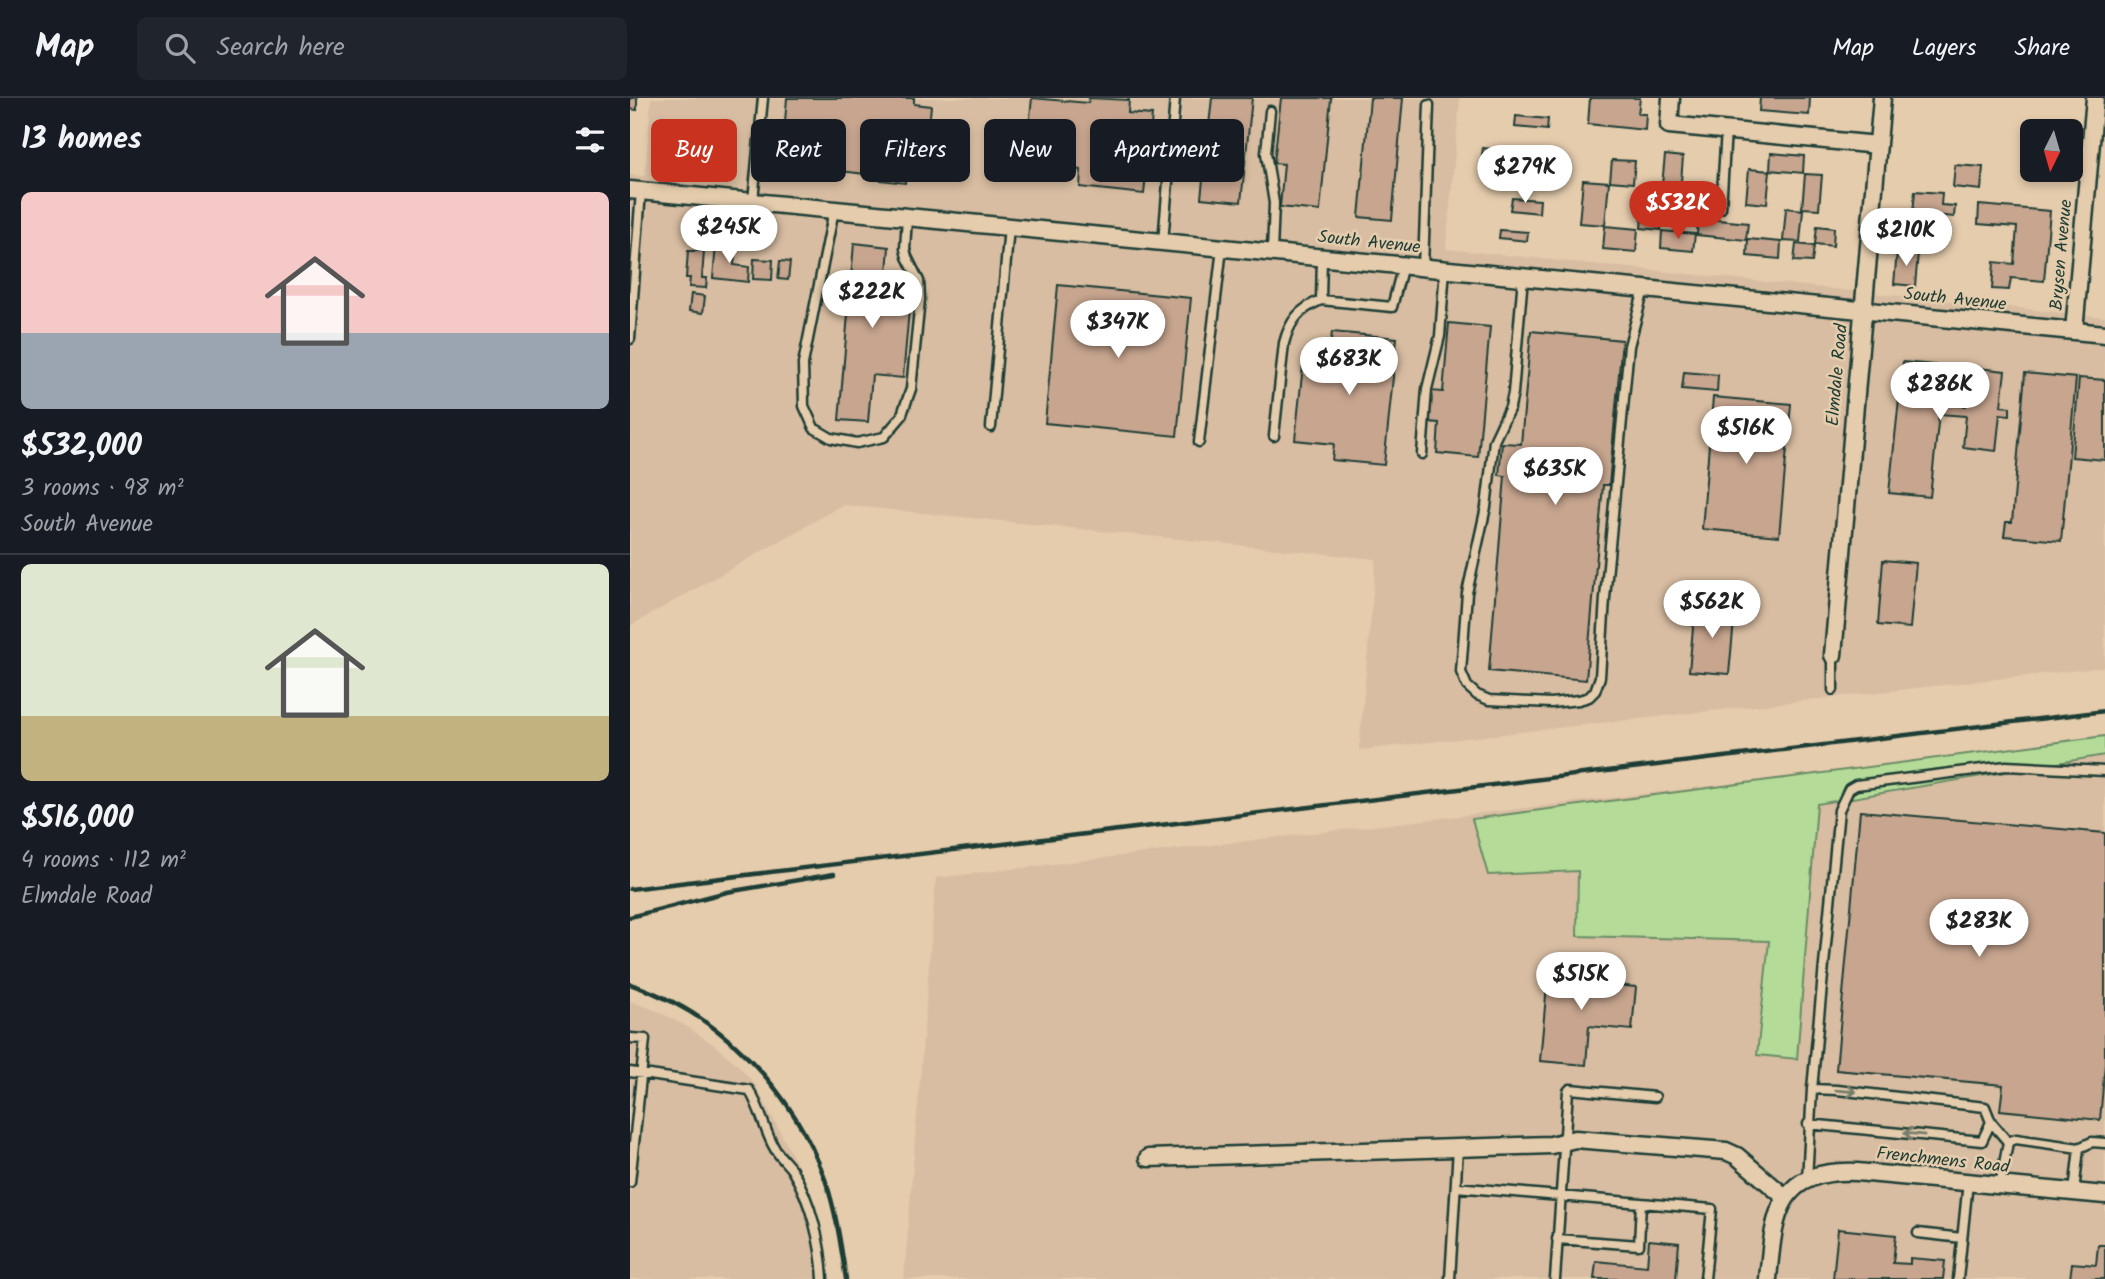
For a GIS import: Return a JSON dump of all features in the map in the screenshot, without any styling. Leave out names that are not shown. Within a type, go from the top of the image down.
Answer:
[{"type":"street","points":[[1671,98],[1669,125],[1878,145]]},
{"type":"street","name":"Elmdale Road","points":[[1833,655],[1882,98]]},
{"type":"street","name":"Brysen Avenue","points":[[2074,331],[2095,98]]},
{"type":"street","name":"South Avenue","points":[[636,190],[2105,334]]},
{"type":"street","points":[[1148,1158],[1551,1145],[1575,1139],[1726,1151],[1737,1156],[1786,1198],[1772,1231],[1768,1279]]},
{"type":"street","name":"Frenchmens Road","points":[[1786,1198],[1816,1175],[1840,1171],[2105,1195]]},
{"type":"lane","points":[[753,201],[763,98]]},
{"type":"lane","points":[[1163,242],[1175,98]]},
{"type":"lane","points":[[1423,267],[1429,105]]},
{"type":"lane","points":[[1270,111],[1266,153],[1275,203],[1272,252]]},
{"type":"lane","points":[[1721,208],[1726,130]]},
{"type":"lane","points":[[630,339],[636,190]]},
{"type":"lane","points":[[834,209],[803,364],[804,406],[814,428],[831,438],[857,443],[884,438],[901,417],[911,389],[920,299],[919,281],[905,249],[907,217]]},
{"type":"lane","points":[[990,427],[1009,227]]},
{"type":"lane","points":[[1199,442],[1222,248]]},
{"type":"lane","points":[[1321,300],[1322,257]]},
{"type":"lane","points":[[1274,436],[1283,343],[1287,328],[1295,317],[1321,300],[1392,307],[1403,265]]},
{"type":"lane","points":[[1422,454],[1427,388],[1438,344],[1445,270]]},
{"type":"lane","points":[[1523,277],[1513,393],[1510,407],[1494,441],[1486,507],[1466,593],[1462,648],[1461,672],[1467,686],[1477,695],[1504,703],[1579,700],[1589,697],[1595,691],[1600,677],[1629,346],[1644,289]]},
{"type":"lane","points":[[1832,690],[1833,655]]},
{"type":"lane","points":[[1807,1180],[1808,1124],[1839,810],[1849,789],[1856,785],[2007,766],[2105,771]]},
{"type":"lane","points":[[630,1038],[645,1039],[630,1182]]},
{"type":"lane","points":[[630,1072],[749,1090],[757,1103],[774,1148],[792,1170],[806,1200],[823,1279]]},
{"type":"lane","points":[[1812,1090],[1890,1095],[1985,1107],[1991,1122],[2008,1142]]},
{"type":"lane","points":[[1555,1279],[1568,1091],[1655,1097]]},
{"type":"lane","points":[[1808,1124],[1982,1141],[1991,1122]]},
{"type":"lane","points":[[2008,1142],[2015,1139],[2079,1149],[2092,1142],[2105,1143]]},
{"type":"lane","points":[[2000,1185],[2008,1142]]},
{"type":"lane","points":[[1450,1279],[1458,1148]]},
{"type":"lane","points":[[2074,1192],[2079,1149]]},
{"type":"lane","points":[[1958,1279],[1968,1182]]},
{"type":"lane","points":[[1455,1187],[1712,1209],[1705,1279]]},
{"type":"lane","points":[[1557,1239],[1639,1245],[1641,1203]]},
{"type":"lane","points":[[1918,1233],[1962,1238]]},
{"type":"shaded area","points":[[651,98],[1460,98],[1446,249],[2105,317],[2105,667],[1359,750],[1376,559],[843,505],[630,626],[630,175],[645,176]]},
{"type":"shaded area","points":[[2105,739],[2105,1279],[904,1279],[936,878]]},
{"type":"shaded area","points":[[630,1001],[686,1026],[737,1064],[755,1084],[801,1172],[817,1210],[826,1246],[829,1279],[630,1279]]},
{"type":"green space","points":[[2105,736],[2105,755],[1817,804],[1797,1059],[1757,1055],[1769,941],[1577,936],[1578,871],[1488,875],[1472,819]]},
{"type":"building","points":[[630,98],[637,98],[637,110],[630,109]]},
{"type":"building","points":[[787,98],[914,98],[914,104],[931,106],[930,119],[860,119],[860,173],[846,172],[846,119],[785,119]]},
{"type":"building","points":[[1032,98],[1088,103],[1089,98],[1129,100],[1128,113],[1152,115],[1152,119],[1090,119],[1090,182],[1145,182],[1144,194],[1080,187],[1081,170],[1076,169],[1076,119],[1030,119]]},
{"type":"building","points":[[1212,98],[1252,98],[1244,174],[1244,119],[1210,119]]},
{"type":"building","points":[[1281,98],[1331,98],[1320,211],[1280,207],[1284,164],[1274,163]]},
{"type":"building","points":[[1370,98],[1403,98],[1392,220],[1359,217]]},
{"type":"building","points":[[1590,98],[1640,98],[1638,114],[1646,114],[1645,130],[1588,124]]},
{"type":"building","points":[[1760,98],[1810,98],[1809,115],[1759,111]]},
{"type":"building","points":[[1516,116],[1548,119],[1547,130],[1515,127]]},
{"type":"building","points":[[1483,148],[1516,152],[1515,159],[1482,155]]},
{"type":"building","points":[[1771,153],[1804,156],[1803,173],[1770,170]]},
{"type":"building","points":[[1665,155],[1683,157],[1679,206],[1660,205]]},
{"type":"building","points":[[1612,160],[1635,161],[1633,183],[1610,181]]},
{"type":"building","points":[[1955,165],[1983,167],[1981,190],[1953,187]]},
{"type":"building","points":[[1749,169],[1770,171],[1767,204],[1746,202]]},
{"type":"building","points":[[1805,174],[1822,175],[1819,209],[1802,208]]},
{"type":"building","points":[[1583,180],[1609,182],[1605,225],[1579,223]]},
{"type":"building","points":[[1203,182],[1243,182],[1241,202],[1201,198]]},
{"type":"building","points":[[1915,191],[1942,193],[1941,205],[1955,206],[1954,217],[1913,213]]},
{"type":"building","points":[[1512,198],[1540,200],[1539,213],[1510,210]]},
{"type":"building","points":[[1979,205],[2050,211],[2044,281],[2011,278],[2009,290],[1992,289],[1994,262],[2014,264],[2017,227],[1978,224]]},
{"type":"building","points":[[1643,206],[1663,207],[1661,230],[1641,228]]},
{"type":"building","points":[[1786,208],[1803,210],[1800,242],[1783,241]]},
{"type":"building","points":[[1698,218],[1748,223],[1746,240],[1697,235]]},
{"type":"building","points":[[1605,226],[1638,229],[1636,252],[1603,249]]},
{"type":"building","points":[[1817,226],[1834,228],[1833,246],[1815,244]]},
{"type":"building","points":[[1500,230],[1528,232],[1527,241],[1499,238]]},
{"type":"building","points":[[1662,231],[1695,234],[1693,251],[1661,248]]},
{"type":"building","points":[[1748,239],[1781,242],[1780,259],[1747,256]]},
{"type":"building","points":[[854,243],[889,247],[886,285],[911,287],[903,378],[872,375],[868,422],[839,420]]},
{"type":"building","points":[[1796,244],[1814,246],[1812,262],[1794,261]]},
{"type":"building","points":[[716,245],[736,247],[734,265],[749,267],[748,282],[713,278]]},
{"type":"building","points":[[688,251],[704,251],[702,278],[707,278],[706,288],[689,287],[690,278],[686,278]]},
{"type":"building","points":[[1897,251],[1918,253],[1915,286],[1894,284]]},
{"type":"building","points":[[754,259],[773,260],[772,280],[753,279]]},
{"type":"building","points":[[780,261],[790,262],[788,280],[778,279]]},
{"type":"building","points":[[1058,285],[1191,298],[1177,436],[1045,423]]},
{"type":"building","points":[[691,294],[705,296],[703,313],[689,311]]},
{"type":"building","points":[[1449,323],[1490,327],[1478,457],[1437,453],[1439,423],[1428,422],[1431,391],[1443,392]]},
{"type":"building","points":[[1531,331],[1622,340],[1609,485],[1603,485],[1586,680],[1489,671],[1505,476],[1499,475],[1502,443],[1521,444]]},
{"type":"building","points":[[1332,332],[1397,338],[1384,465],[1332,460],[1334,444],[1295,440],[1304,356],[1329,358]]},
{"type":"building","points":[[1903,362],[1943,366],[1939,404],[1966,406],[1970,367],[2005,371],[2001,406],[2010,407],[2010,415],[2000,414],[1996,451],[1963,447],[1966,416],[1939,414],[1930,497],[1889,493]]},
{"type":"building","points":[[1684,372],[1718,375],[1717,392],[1682,389]]},
{"type":"building","points":[[2025,373],[2076,378],[2061,541],[2004,536],[2006,522],[2012,522]]},
{"type":"building","points":[[2079,378],[2105,380],[2105,460],[2072,457]]},
{"type":"building","points":[[1713,397],[1791,404],[1779,536],[1702,529]]},
{"type":"building","points":[[1883,560],[1916,563],[1910,628],[1878,625]]},
{"type":"building","points":[[1695,607],[1735,610],[1729,674],[1689,671]]},
{"type":"building","points":[[1860,811],[2105,833],[2105,1064],[2100,1120],[2000,1110],[2003,1085],[1836,1070]]},
{"type":"building","points":[[1549,963],[1594,967],[1593,983],[1636,987],[1632,1030],[1589,1026],[1586,1065],[1540,1061]]},
{"type":"building","points":[[1838,1229],[1896,1235],[1893,1263],[1910,1264],[1910,1258],[1945,1261],[1943,1279],[1833,1279]]},
{"type":"building","points":[[1649,1240],[1679,1243],[1676,1279],[1594,1279],[1596,1261],[1647,1266]]},
{"type":"building","points":[[2098,1245],[2105,1245],[2105,1279],[2070,1279],[2072,1263],[2096,1265]]},
{"type":"railway","points":[[630,889],[2105,711]]},
{"type":"railway","points":[[630,917],[727,892],[834,874]]},
{"type":"railway","points":[[630,984],[663,997],[723,1035],[750,1059],[773,1086],[794,1115],[825,1179],[835,1216],[846,1279]]}]
